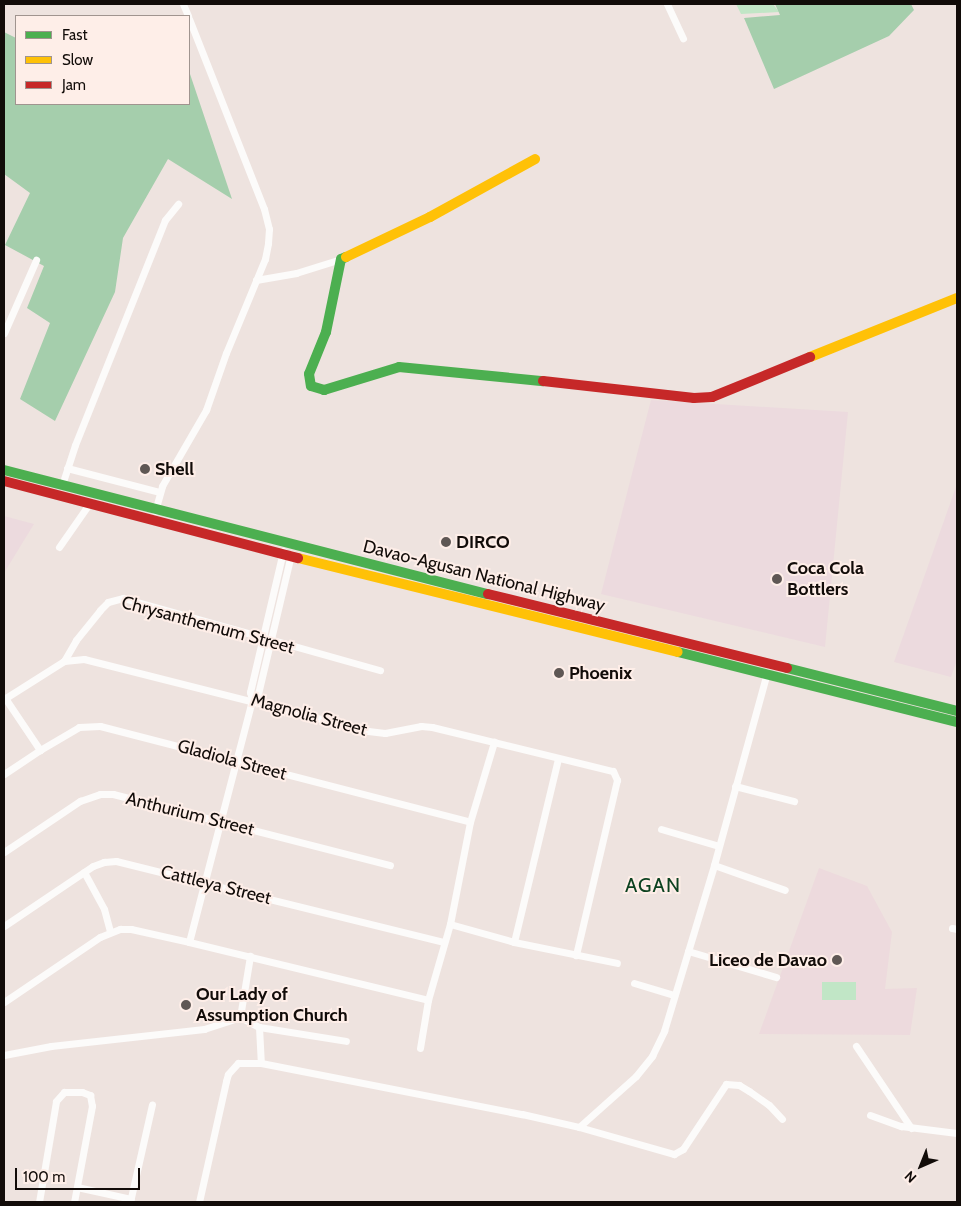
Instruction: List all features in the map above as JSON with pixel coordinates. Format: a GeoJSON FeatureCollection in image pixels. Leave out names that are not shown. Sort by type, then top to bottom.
{"type":"FeatureCollection","features":[{"type":"Feature","properties":{"kind":"main road"},"geometry":{"type":"LineString","coordinates":[[535,159],[430,217],[341,259],[326,332],[309,374],[311,386],[320,390],[399,367],[414,367],[694,398],[712,397],[957,298]]}},
{"type":"Feature","properties":{"kind":"main road","name":"Davao-Agusan National Highway"},"geometry":{"type":"LineString","coordinates":[[4,470],[155,509],[288,549]]}},
{"type":"Feature","properties":{"kind":"main road","name":"Davao-Agusan National Highway"},"geometry":{"type":"LineString","coordinates":[[4,481],[152,520],[288,549],[767,669],[957,722]]}},
{"type":"Feature","properties":{"kind":"main road","name":"Davao-Agusan National Highway"},"geometry":{"type":"LineString","coordinates":[[767,669],[957,711]]}},
{"type":"Feature","properties":{"kind":"street"},"geometry":{"type":"LineString","coordinates":[[667,4],[683,38]]}},
{"type":"Feature","properties":{"kind":"street"},"geometry":{"type":"LineString","coordinates":[[152,520],[160,492],[175,460],[206,410],[226,353],[265,259],[268,243],[269,228],[264,209],[190,22]]}},
{"type":"Feature","properties":{"kind":"street"},"geometry":{"type":"LineString","coordinates":[[62,485],[165,220],[178,204]]}},
{"type":"Feature","properties":{"kind":"street"},"geometry":{"type":"LineString","coordinates":[[256,280],[296,274],[341,259]]}},
{"type":"Feature","properties":{"kind":"street"},"geometry":{"type":"LineString","coordinates":[[4,333],[36,260]]}},
{"type":"Feature","properties":{"kind":"street"},"geometry":{"type":"LineString","coordinates":[[67,468],[160,492]]}},
{"type":"Feature","properties":{"kind":"street"},"geometry":{"type":"LineString","coordinates":[[59,546],[89,504]]}},
{"type":"Feature","properties":{"kind":"street"},"geometry":{"type":"LineString","coordinates":[[189,942],[252,700],[250,692],[262,638],[288,549]]}},
{"type":"Feature","properties":{"kind":"street"},"geometry":{"type":"LineString","coordinates":[[252,700],[258,694],[288,549]]}},
{"type":"Feature","properties":{"kind":"street","name":"Chrysanthemum Street"},"geometry":{"type":"LineString","coordinates":[[64,660],[76,640],[100,610],[116,599],[123,598],[270,641],[380,670]]}},
{"type":"Feature","properties":{"kind":"street","name":"Magnolia Street"},"geometry":{"type":"LineString","coordinates":[[64,660],[84,659],[96,661],[368,731],[390,733],[421,726],[432,727],[613,771],[618,780],[576,956]]}},
{"type":"Feature","properties":{"kind":"street"},"geometry":{"type":"LineString","coordinates":[[40,750],[4,698],[64,660]]}},
{"type":"Feature","properties":{"kind":"street"},"geometry":{"type":"LineString","coordinates":[[579,1127],[619,1093],[652,1056],[664,1031],[714,865],[767,669]]}},
{"type":"Feature","properties":{"kind":"street","name":"Gladiola Street"},"geometry":{"type":"LineString","coordinates":[[4,774],[79,727],[88,725],[100,726],[470,822]]}},
{"type":"Feature","properties":{"kind":"street"},"geometry":{"type":"LineString","coordinates":[[420,1048],[428,1000],[450,924],[470,822],[494,742]]}},
{"type":"Feature","properties":{"kind":"street"},"geometry":{"type":"LineString","coordinates":[[514,942],[558,759]]}},
{"type":"Feature","properties":{"kind":"street"},"geometry":{"type":"LineString","coordinates":[[735,786],[794,801]]}},
{"type":"Feature","properties":{"kind":"street","name":"Anthurium Street"},"geometry":{"type":"LineString","coordinates":[[4,852],[80,801],[100,794],[113,794],[390,864]]}},
{"type":"Feature","properties":{"kind":"street"},"geometry":{"type":"LineString","coordinates":[[661,829],[719,846]]}},
{"type":"Feature","properties":{"kind":"street","name":"Cattleya Street"},"geometry":{"type":"LineString","coordinates":[[4,926],[84,872],[104,862],[116,861],[444,942]]}},
{"type":"Feature","properties":{"kind":"street"},"geometry":{"type":"LineString","coordinates":[[714,865],[785,890]]}},
{"type":"Feature","properties":{"kind":"street"},"geometry":{"type":"LineString","coordinates":[[84,872],[104,909],[110,932]]}},
{"type":"Feature","properties":{"kind":"street"},"geometry":{"type":"LineString","coordinates":[[450,924],[514,942],[617,963]]}},
{"type":"Feature","properties":{"kind":"street"},"geometry":{"type":"LineString","coordinates":[[4,1002],[110,932],[132,929],[428,1000]]}},
{"type":"Feature","properties":{"kind":"street"},"geometry":{"type":"LineString","coordinates":[[688,951],[776,977]]}},
{"type":"Feature","properties":{"kind":"street"},"geometry":{"type":"LineString","coordinates":[[240,1017],[250,956]]}},
{"type":"Feature","properties":{"kind":"street"},"geometry":{"type":"LineString","coordinates":[[634,983],[674,995]]}},
{"type":"Feature","properties":{"kind":"street"},"geometry":{"type":"LineString","coordinates":[[4,1056],[52,1046],[204,1029],[240,1017],[259,1027],[346,1041]]}},
{"type":"Feature","properties":{"kind":"street"},"geometry":{"type":"LineString","coordinates":[[259,1027],[262,1063]]}},
{"type":"Feature","properties":{"kind":"street"},"geometry":{"type":"LineString","coordinates":[[856,1046],[911,1128]]}},
{"type":"Feature","properties":{"kind":"street"},"geometry":{"type":"LineString","coordinates":[[199,1202],[228,1074],[238,1063],[262,1063],[579,1127],[674,1154],[679,1152],[723,1087],[731,1083],[759,1097],[782,1119]]}},
{"type":"Feature","properties":{"kind":"street"},"geometry":{"type":"LineString","coordinates":[[39,1202],[55,1105],[58,1096],[64,1092],[86,1093],[92,1100],[74,1202]]}},
{"type":"Feature","properties":{"kind":"street"},"geometry":{"type":"LineString","coordinates":[[77,1187],[130,1201],[152,1104]]}},
{"type":"Feature","properties":{"kind":"street"},"geometry":{"type":"LineString","coordinates":[[870,1115],[911,1128],[957,1133]]}},
{"type":"Feature","properties":{"kind":"shaded area"},"geometry":{"type":"Polygon","coordinates":[[[651,400],[848,412],[825,647],[601,594],[651,400]]]}},
{"type":"Feature","properties":{"kind":"shaded area"},"geometry":{"type":"Polygon","coordinates":[[[957,484],[957,660],[951,677],[894,662],[957,484]]]}},
{"type":"Feature","properties":{"kind":"shaded area"},"geometry":{"type":"Polygon","coordinates":[[[4,516],[34,524],[4,573],[4,516]]]}},
{"type":"Feature","properties":{"kind":"shaded area","name":"Liceo de Davao"},"geometry":{"type":"Polygon","coordinates":[[[819,868],[867,886],[892,932],[885,989],[917,988],[910,1035],[759,1034],[819,868]]]}},
{"type":"Feature","properties":{"kind":"green space"},"geometry":{"type":"Polygon","coordinates":[[[736,4],[773,4],[779,12],[741,14],[736,4]]]}},
{"type":"Feature","properties":{"kind":"green space"},"geometry":{"type":"Polygon","coordinates":[[[775,4],[911,4],[914,10],[889,36],[774,89],[744,18],[780,15],[775,4]]]}},
{"type":"Feature","properties":{"kind":"green space"},"geometry":{"type":"Polygon","coordinates":[[[4,32],[15,38],[15,105],[190,105],[190,74],[232,199],[168,159],[123,238],[115,292],[55,421],[20,399],[50,323],[27,308],[44,266],[5,245],[30,193],[4,174],[4,32]]]}},
{"type":"Feature","properties":{"kind":"green space"},"geometry":{"type":"Polygon","coordinates":[[[822,982],[856,982],[856,1000],[822,1000],[822,982]]]}},
{"type":"Feature","properties":{"kind":"traffic: fast"},"geometry":{"type":"LineString","coordinates":[[346,257],[341,259],[326,332],[309,374],[311,386],[324,390],[399,367],[543,381]]}},
{"type":"Feature","properties":{"kind":"traffic: fast"},"geometry":{"type":"LineString","coordinates":[[4,470],[488,594]]}},
{"type":"Feature","properties":{"kind":"traffic: fast"},"geometry":{"type":"LineString","coordinates":[[678,652],[957,722]]}},
{"type":"Feature","properties":{"kind":"traffic: fast"},"geometry":{"type":"LineString","coordinates":[[787,668],[957,711]]}},
{"type":"Feature","properties":{"kind":"traffic: slow"},"geometry":{"type":"LineString","coordinates":[[346,257],[430,217],[535,159]]}},
{"type":"Feature","properties":{"kind":"traffic: slow"},"geometry":{"type":"LineString","coordinates":[[810,357],[957,298]]}},
{"type":"Feature","properties":{"kind":"traffic: slow"},"geometry":{"type":"LineString","coordinates":[[298,558],[678,652]]}},
{"type":"Feature","properties":{"kind":"traffic: jam"},"geometry":{"type":"LineString","coordinates":[[543,381],[694,398],[712,397],[810,357]]}},
{"type":"Feature","properties":{"kind":"traffic: jam"},"geometry":{"type":"LineString","coordinates":[[4,481],[298,558]]}},
{"type":"Feature","properties":{"kind":"traffic: jam"},"geometry":{"type":"LineString","coordinates":[[488,594],[787,668]]}},
{"type":"Feature","properties":{"kind":"place","name":"Shell"},"geometry":{"type":"Point","coordinates":[145,469]}},
{"type":"Feature","properties":{"kind":"place","name":"DIRCO"},"geometry":{"type":"Point","coordinates":[446,542]}},
{"type":"Feature","properties":{"kind":"place","name":"Coca Cola Bottlers"},"geometry":{"type":"Point","coordinates":[777,579]}},
{"type":"Feature","properties":{"kind":"place","name":"Phoenix"},"geometry":{"type":"Point","coordinates":[559,673]}},
{"type":"Feature","properties":{"kind":"place","name":"Liceo de Davao"},"geometry":{"type":"Point","coordinates":[837,960]}},
{"type":"Feature","properties":{"kind":"place","name":"Our Lady of Assumption Church"},"geometry":{"type":"Point","coordinates":[186,1005]}},
{"type":"Feature","properties":{"kind":"district","name":"AGAN"},"geometry":{"type":"Point","coordinates":[653,885]}}]}
